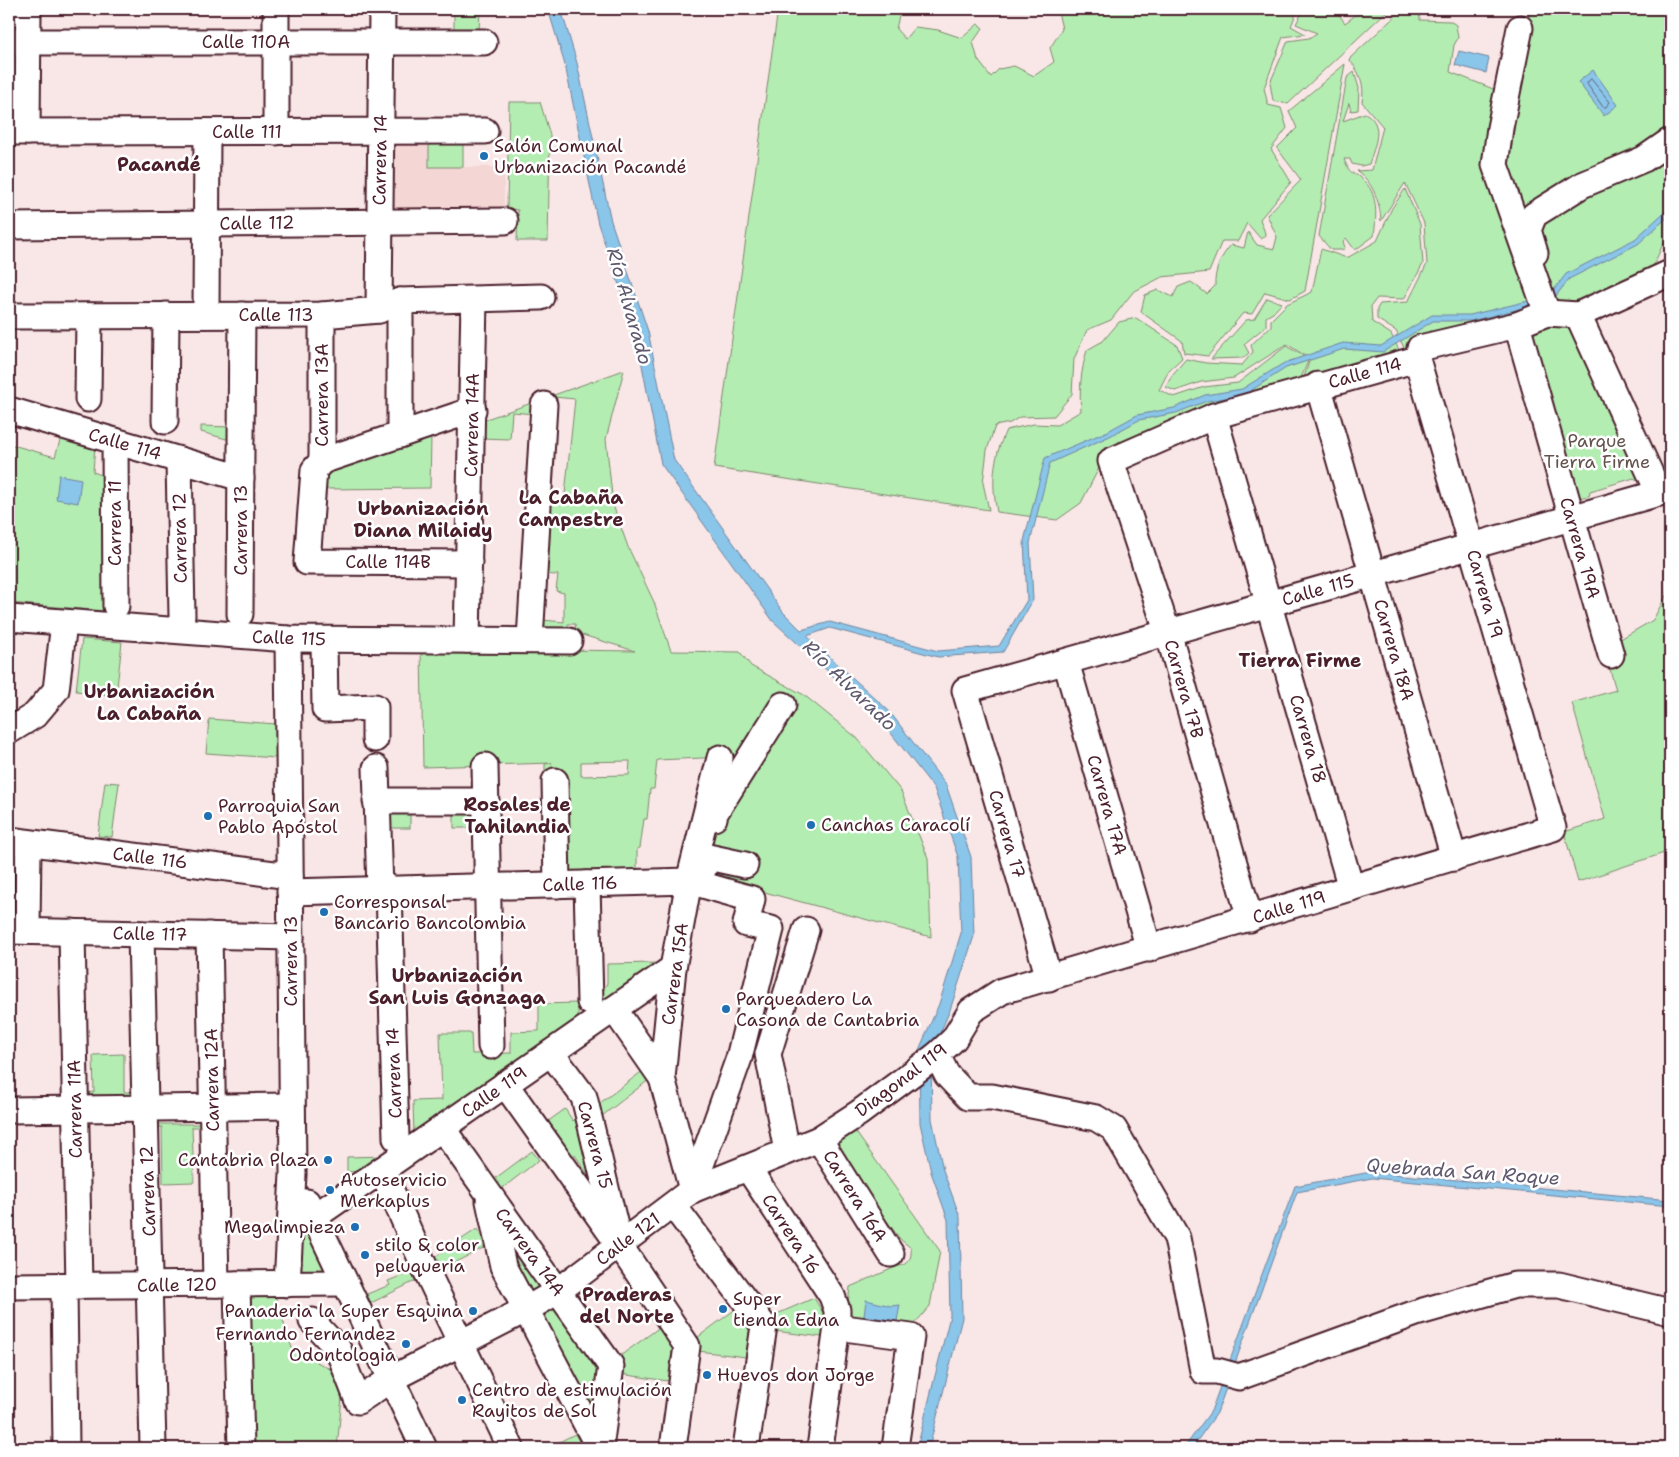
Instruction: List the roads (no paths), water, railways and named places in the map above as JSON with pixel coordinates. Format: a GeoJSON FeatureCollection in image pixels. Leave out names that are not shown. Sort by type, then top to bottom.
{"type":"FeatureCollection","features":[{"type":"Feature","properties":{"kind":"street"},"geometry":{"type":"LineString","coordinates":[[18,132],[18,42],[28,9]]}},
{"type":"Feature","properties":{"kind":"street"},"geometry":{"type":"LineString","coordinates":[[276,9],[276,132]]}},
{"type":"Feature","properties":{"kind":"street","name":"Carrera 14"},"geometry":{"type":"LineString","coordinates":[[382,9],[379,222],[389,306],[400,435]]}},
{"type":"Feature","properties":{"kind":"street"},"geometry":{"type":"LineString","coordinates":[[1520,28],[1500,128],[1495,164],[1520,240],[1548,312]]}},
{"type":"Feature","properties":{"kind":"street","name":"Calle 110A"},"geometry":{"type":"LineString","coordinates":[[18,42],[484,42]]}},
{"type":"Feature","properties":{"kind":"street","name":"Calle 111"},"geometry":{"type":"LineString","coordinates":[[18,132],[485,131]]}},
{"type":"Feature","properties":{"kind":"street"},"geometry":{"type":"LineString","coordinates":[[206,315],[207,132]]}},
{"type":"Feature","properties":{"kind":"street"},"geometry":{"type":"LineString","coordinates":[[1540,289],[1543,274],[1528,230],[1534,215],[1582,185],[1644,159],[1670,141]]}},
{"type":"Feature","properties":{"kind":"street","name":"Calle 112"},"geometry":{"type":"LineString","coordinates":[[9,226],[505,221]]}},
{"type":"Feature","properties":{"kind":"street"},"geometry":{"type":"LineString","coordinates":[[1665,490],[1578,315],[1670,272]]}},
{"type":"Feature","properties":{"kind":"street","name":"Calle 113"},"geometry":{"type":"LineString","coordinates":[[9,316],[322,315],[389,306],[541,297]]}},
{"type":"Feature","properties":{"kind":"street","name":"Carrera 14A"},"geometry":{"type":"LineString","coordinates":[[467,640],[474,300]]}},
{"type":"Feature","properties":{"kind":"street","name":"Calle 114"},"geometry":{"type":"LineString","coordinates":[[1111,461],[1214,416],[1318,385],[1417,359],[1420,348],[1516,325],[1548,312],[1578,315]]}},
{"type":"Feature","properties":{"kind":"street"},"geometry":{"type":"LineString","coordinates":[[165,421],[166,315]]}},
{"type":"Feature","properties":{"kind":"street","name":"Carrera 13"},"geometry":{"type":"LineString","coordinates":[[240,614],[242,315]]}},
{"type":"Feature","properties":{"kind":"street","name":"Carrera 13A"},"geometry":{"type":"LineString","coordinates":[[307,562],[314,470],[322,460],[322,315]]}},
{"type":"Feature","properties":{"kind":"street"},"geometry":{"type":"LineString","coordinates":[[88,316],[88,399]]}},
{"type":"Feature","properties":{"kind":"street","name":"Carrera 19A"},"geometry":{"type":"LineString","coordinates":[[1516,325],[1610,655]]}},
{"type":"Feature","properties":{"kind":"street","name":"Carrera 19"},"geometry":{"type":"LineString","coordinates":[[1417,359],[1553,828]]}},
{"type":"Feature","properties":{"kind":"street","name":"Carrera 18A"},"geometry":{"type":"LineString","coordinates":[[1318,385],[1454,858]]}},
{"type":"Feature","properties":{"kind":"street"},"geometry":{"type":"LineString","coordinates":[[530,640],[544,405]]}},
{"type":"Feature","properties":{"kind":"street","name":"Calle 114"},"geometry":{"type":"LineString","coordinates":[[9,410],[241,478]]}},
{"type":"Feature","properties":{"kind":"street"},"geometry":{"type":"LineString","coordinates":[[322,460],[473,410]]}},
{"type":"Feature","properties":{"kind":"street","name":"Carrera 18"},"geometry":{"type":"LineString","coordinates":[[1214,416],[1351,888]]}},
{"type":"Feature","properties":{"kind":"street","name":"Carrera 11"},"geometry":{"type":"LineString","coordinates":[[115,441],[116,606]]}},
{"type":"Feature","properties":{"kind":"street","name":"Carrera 12"},"geometry":{"type":"LineString","coordinates":[[179,460],[182,616]]}},
{"type":"Feature","properties":{"kind":"street","name":"Carrera 17B"},"geometry":{"type":"LineString","coordinates":[[1111,461],[1167,633],[1250,919]]}},
{"type":"Feature","properties":{"kind":"street","name":"Calle 115"},"geometry":{"type":"LineString","coordinates":[[966,690],[1665,490]]}},
{"type":"Feature","properties":{"kind":"street","name":"Calle 114B"},"geometry":{"type":"LineString","coordinates":[[307,562],[469,563]]}},
{"type":"Feature","properties":{"kind":"street","name":"Calle 115"},"geometry":{"type":"LineString","coordinates":[[9,618],[288,639],[569,641]]}},
{"type":"Feature","properties":{"kind":"street"},"geometry":{"type":"LineString","coordinates":[[9,731],[36,715],[56,690],[64,623]]}},
{"type":"Feature","properties":{"kind":"street","name":"Carrera 13"},"geometry":{"type":"LineString","coordinates":[[287,1284],[293,1174],[288,639]]}},
{"type":"Feature","properties":{"kind":"street"},"geometry":{"type":"LineString","coordinates":[[324,640],[324,709],[375,707],[375,739]]}},
{"type":"Feature","properties":{"kind":"street","name":"Carrera 17A"},"geometry":{"type":"LineString","coordinates":[[1066,662],[1149,949]]}},
{"type":"Feature","properties":{"kind":"street","name":"Carrera 17"},"geometry":{"type":"LineString","coordinates":[[966,690],[1049,978]]}},
{"type":"Feature","properties":{"kind":"street"},"geometry":{"type":"LineString","coordinates":[[689,881],[701,875],[708,857],[715,812],[783,705]]}},
{"type":"Feature","properties":{"kind":"street","name":"Carrera 15A"},"geometry":{"type":"LineString","coordinates":[[720,758],[689,881],[673,968],[662,1078],[682,1198],[764,1326],[746,1448]]}},
{"type":"Feature","properties":{"kind":"street"},"geometry":{"type":"LineString","coordinates":[[485,766],[491,1046]]}},
{"type":"Feature","properties":{"kind":"street","name":"Carrera 14"},"geometry":{"type":"LineString","coordinates":[[376,768],[376,800],[385,889],[396,1138]]}},
{"type":"Feature","properties":{"kind":"street"},"geometry":{"type":"LineString","coordinates":[[554,782],[557,885]]}},
{"type":"Feature","properties":{"kind":"street"},"geometry":{"type":"LineString","coordinates":[[376,800],[486,801]]}},
{"type":"Feature","properties":{"kind":"street","name":"Calle 119"},"geometry":{"type":"LineString","coordinates":[[1025,984],[1149,949],[1553,828]]}},
{"type":"Feature","properties":{"kind":"street"},"geometry":{"type":"LineString","coordinates":[[18,842],[18,931]]}},
{"type":"Feature","properties":{"kind":"street","name":"Calle 116"},"geometry":{"type":"LineString","coordinates":[[18,842],[290,884],[385,889],[689,881],[752,899],[746,924],[771,929],[739,1058],[682,1198]]}},
{"type":"Feature","properties":{"kind":"street"},"geometry":{"type":"LineString","coordinates":[[708,857],[745,865]]}},
{"type":"Feature","properties":{"kind":"street"},"geometry":{"type":"LineString","coordinates":[[586,884],[590,1002]]}},
{"type":"Feature","properties":{"kind":"street"},"geometry":{"type":"LineString","coordinates":[[787,1152],[768,1054],[806,930]]}},
{"type":"Feature","properties":{"kind":"street","name":"Calle 117"},"geometry":{"type":"LineString","coordinates":[[18,931],[291,937]]}},
{"type":"Feature","properties":{"kind":"street","name":"Carrera 11A"},"geometry":{"type":"LineString","coordinates":[[66,1448],[72,1286],[75,1110],[72,932]]}},
{"type":"Feature","properties":{"kind":"street","name":"Carrera 12"},"geometry":{"type":"LineString","coordinates":[[141,934],[154,1448]]}},
{"type":"Feature","properties":{"kind":"street","name":"Carrera 12A"},"geometry":{"type":"LineString","coordinates":[[209,935],[212,1108],[226,1284]]}},
{"type":"Feature","properties":{"kind":"street","name":"Calle 119"},"geometry":{"type":"LineString","coordinates":[[314,1217],[673,968]]}},
{"type":"Feature","properties":{"kind":"street","name":"Diagonal 119"},"geometry":{"type":"LineString","coordinates":[[818,1139],[859,1113],[935,1057],[954,1040],[971,1011],[1002,990],[1025,984]]}},
{"type":"Feature","properties":{"kind":"street"},"geometry":{"type":"LineString","coordinates":[[614,1009],[662,1078]]}},
{"type":"Feature","properties":{"kind":"street","name":"Carrera 15"},"geometry":{"type":"LineString","coordinates":[[551,1053],[584,1097],[620,1246]]}},
{"type":"Feature","properties":{"kind":"street"},"geometry":{"type":"LineString","coordinates":[[935,1057],[947,1076],[968,1097],[992,1097],[1096,1118],[1114,1129],[1178,1238],[1203,1371],[1217,1371],[1239,1377],[1416,1313],[1515,1285],[1559,1285],[1670,1312]]}},
{"type":"Feature","properties":{"kind":"street","name":"Carrera 15"},"geometry":{"type":"LineString","coordinates":[[505,1084],[620,1246],[687,1346],[673,1448]]}},
{"type":"Feature","properties":{"kind":"street"},"geometry":{"type":"LineString","coordinates":[[9,1110],[292,1106]]}},
{"type":"Feature","properties":{"kind":"street","name":"Carrera 14A"},"geometry":{"type":"LineString","coordinates":[[442,1128],[611,1366],[599,1448]]}},
{"type":"Feature","properties":{"kind":"street","name":"Calle 121"},"geometry":{"type":"LineString","coordinates":[[312,1320],[338,1349],[358,1401],[391,1379],[558,1291],[682,1198],[818,1139]]}},
{"type":"Feature","properties":{"kind":"street","name":"Carrera 16A"},"geometry":{"type":"LineString","coordinates":[[818,1139],[890,1254]]}},
{"type":"Feature","properties":{"kind":"street","name":"Carrera 16"},"geometry":{"type":"LineString","coordinates":[[748,1168],[832,1296],[837,1310],[838,1327],[820,1448]]}},
{"type":"Feature","properties":{"kind":"street"},"geometry":{"type":"LineString","coordinates":[[382,1170],[426,1270],[511,1448]]}},
{"type":"Feature","properties":{"kind":"street"},"geometry":{"type":"LineString","coordinates":[[293,1174],[424,1448]]}},
{"type":"Feature","properties":{"kind":"street","name":"Carrera 14A"},"geometry":{"type":"LineString","coordinates":[[487,1192],[503,1266],[599,1448]]}},
{"type":"Feature","properties":{"kind":"street"},"geometry":{"type":"LineString","coordinates":[[9,1270],[9,1286]]}},
{"type":"Feature","properties":{"kind":"street","name":"Calle 120"},"geometry":{"type":"LineString","coordinates":[[9,1286],[345,1283]]}},
{"type":"Feature","properties":{"kind":"street"},"geometry":{"type":"LineString","coordinates":[[226,1284],[242,1448]]}},
{"type":"Feature","properties":{"kind":"street"},"geometry":{"type":"LineString","coordinates":[[838,1327],[912,1337],[895,1448]]}},
{"type":"Feature","properties":{"kind":"water","name":"Río Alvarado"},"geometry":{"type":"Polygon","coordinates":[[[548,9],[561,9],[577,63],[611,221],[648,331],[674,460],[783,612],[801,630],[830,622],[938,651],[999,646],[1027,600],[1024,541],[1045,458],[1108,431],[1137,415],[1174,408],[1205,395],[1242,389],[1284,363],[1343,343],[1381,346],[1432,315],[1470,315],[1549,296],[1566,274],[1635,239],[1670,207],[1670,215],[1638,244],[1569,279],[1552,301],[1471,321],[1433,321],[1383,352],[1344,349],[1286,368],[1244,395],[1207,401],[1176,413],[1139,420],[1110,436],[1050,463],[1030,543],[1033,600],[1003,652],[938,657],[830,628],[807,636],[889,711],[946,785],[971,857],[974,936],[950,1010],[931,1054],[932,1119],[943,1170],[960,1217],[962,1318],[929,1448],[917,1448],[950,1316],[948,1220],[931,1172],[920,1123],[919,1050],[939,1004],[961,933],[958,857],[934,788],[879,718],[773,621],[661,464],[636,334],[598,224],[565,65],[548,9]]]}},
{"type":"Feature","properties":{"kind":"water"},"geometry":{"type":"Polygon","coordinates":[[[1459,51],[1489,58],[1486,73],[1455,65],[1459,51]]]}},
{"type":"Feature","properties":{"kind":"water"},"geometry":{"type":"Polygon","coordinates":[[[1593,70],[1618,105],[1604,116],[1578,82],[1593,70]]]}},
{"type":"Feature","properties":{"kind":"water"},"geometry":{"type":"Polygon","coordinates":[[[59,475],[81,479],[78,503],[56,499],[59,475]]]}},
{"type":"Feature","properties":{"kind":"water"},"geometry":{"type":"Polygon","coordinates":[[[1371,1172],[1670,1200],[1670,1206],[1372,1178],[1297,1192],[1217,1413],[1192,1448],[1184,1448],[1211,1411],[1295,1186],[1371,1172]]]}},
{"type":"Feature","properties":{"kind":"water"},"geometry":{"type":"Polygon","coordinates":[[[866,1300],[891,1306],[900,1305],[897,1321],[864,1316],[866,1300]]]}},
{"type":"Feature","properties":{"kind":"place","name":"Salón Comunal Urbanización Pacandé"},"geometry":{"type":"Point","coordinates":[484,156]}},
{"type":"Feature","properties":{"kind":"place","name":"Parroquia San Pablo Apóstol"},"geometry":{"type":"Point","coordinates":[208,816]}},
{"type":"Feature","properties":{"kind":"place","name":"Canchas Caracolí"},"geometry":{"type":"Point","coordinates":[811,825]}},
{"type":"Feature","properties":{"kind":"place","name":"Corresponsal Bancario Bancolombia"},"geometry":{"type":"Point","coordinates":[324,912]}},
{"type":"Feature","properties":{"kind":"place","name":"Parqueadero La Casona de Cantabria"},"geometry":{"type":"Point","coordinates":[726,1009]}},
{"type":"Feature","properties":{"kind":"place","name":"Cantabria Plaza"},"geometry":{"type":"Point","coordinates":[328,1160]}},
{"type":"Feature","properties":{"kind":"place","name":"Autoservicio Merkaplus"},"geometry":{"type":"Point","coordinates":[330,1190]}},
{"type":"Feature","properties":{"kind":"place","name":"Megalimpieza"},"geometry":{"type":"Point","coordinates":[355,1227]}},
{"type":"Feature","properties":{"kind":"place","name":"stilo & color peluqueria"},"geometry":{"type":"Point","coordinates":[365,1255]}},
{"type":"Feature","properties":{"kind":"place","name":"Super tienda Edna"},"geometry":{"type":"Point","coordinates":[723,1309]}},
{"type":"Feature","properties":{"kind":"place","name":"Panaderia la Super Esquina"},"geometry":{"type":"Point","coordinates":[473,1311]}},
{"type":"Feature","properties":{"kind":"place","name":"Fernando Fernandez Odontologia"},"geometry":{"type":"Point","coordinates":[406,1344]}},
{"type":"Feature","properties":{"kind":"place","name":"Huevos don Jorge"},"geometry":{"type":"Point","coordinates":[707,1375]}},
{"type":"Feature","properties":{"kind":"place","name":"Centro de estimulación Rayitos de Sol"},"geometry":{"type":"Point","coordinates":[462,1400]}},
{"type":"Feature","properties":{"kind":"district","name":"Pacandé"},"geometry":{"type":"Point","coordinates":[159,164]}},
{"type":"Feature","properties":{"kind":"district","name":"La Cabaña Campestre"},"geometry":{"type":"Point","coordinates":[571,508]}},
{"type":"Feature","properties":{"kind":"district","name":"Urbanización Diana Milaidy"},"geometry":{"type":"Point","coordinates":[423,519]}},
{"type":"Feature","properties":{"kind":"district","name":"Tierra Firme"},"geometry":{"type":"Point","coordinates":[1300,660]}},
{"type":"Feature","properties":{"kind":"district","name":"Urbanización La Cabaña"},"geometry":{"type":"Point","coordinates":[149,702]}},
{"type":"Feature","properties":{"kind":"district","name":"Rosales de Tahilandia"},"geometry":{"type":"Point","coordinates":[517,815]}},
{"type":"Feature","properties":{"kind":"district","name":"Urbanización San Luis Gonzaga"},"geometry":{"type":"Point","coordinates":[457,986]}},
{"type":"Feature","properties":{"kind":"district","name":"Praderas del Norte"},"geometry":{"type":"Point","coordinates":[627,1305]}},
{"type":"Feature","properties":{"kind":"park label","name":"Parque Tierra Firme"},"geometry":{"type":"Point","coordinates":[1597,451]}},
{"type":"Feature","properties":{"kind":"water label","name":"Quebrada San Roque"},"geometry":{"type":"Point","coordinates":[1463,1171]}}]}
